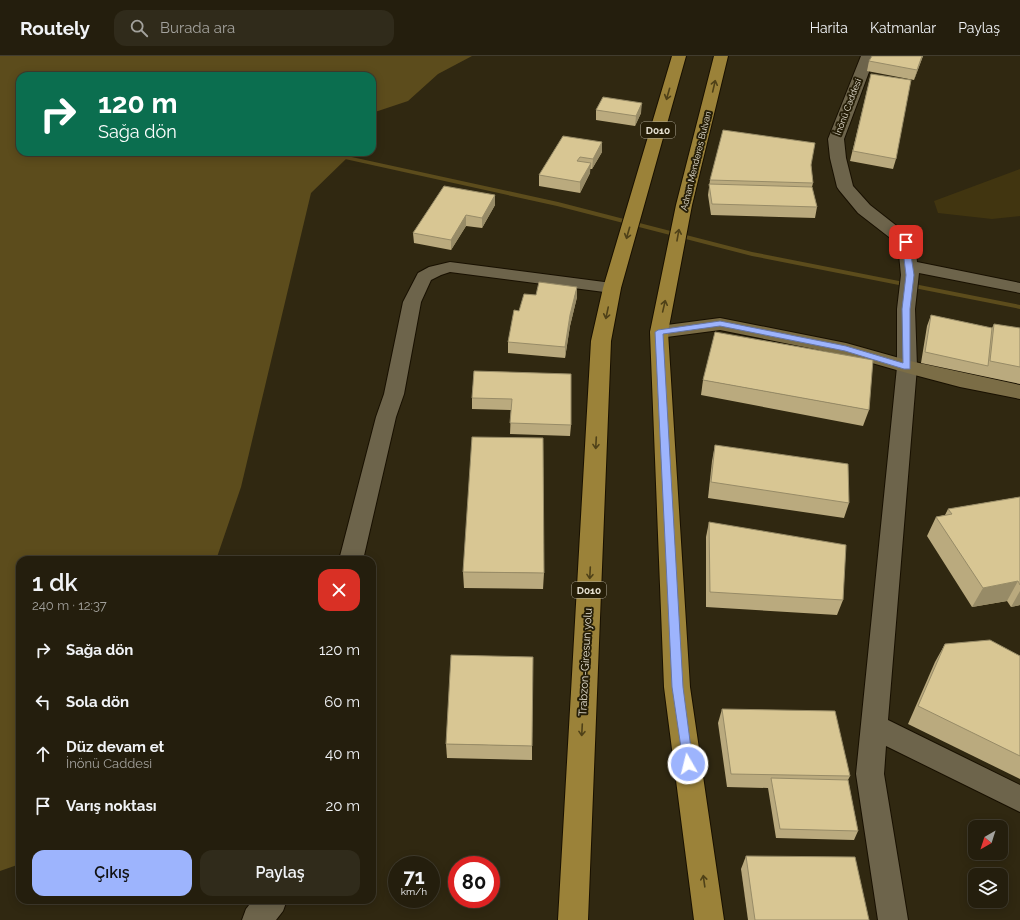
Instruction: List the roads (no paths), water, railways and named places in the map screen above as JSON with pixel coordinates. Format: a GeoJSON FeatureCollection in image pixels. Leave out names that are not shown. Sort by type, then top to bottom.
{"type":"FeatureCollection","features":[{"type":"Feature","properties":{"kind":"highway","name":"Trabzon-Giresun yolu"},"geometry":{"type":"LineString","coordinates":[[573,920],[601,341],[619,262],[679,56]]}},
{"type":"Feature","properties":{"kind":"highway","name":"Adnan Menderes Bulvarı"},"geometry":{"type":"LineString","coordinates":[[658,332],[673,266],[684,205],[721,56]]}},
{"type":"Feature","properties":{"kind":"highway"},"geometry":{"type":"LineString","coordinates":[[658,332],[677,687],[709,920]]}},
{"type":"Feature","properties":{"kind":"street","name":"İnönü Caddesi"},"geometry":{"type":"LineString","coordinates":[[868,56],[836,139],[838,158],[845,186],[864,210],[906,242],[909,271],[906,309],[907,367],[870,774],[893,920]]}},
{"type":"Feature","properties":{"kind":"street"},"geometry":{"type":"LineString","coordinates":[[352,556],[386,417],[394,394],[412,302],[424,277],[435,271],[450,267],[612,288]]}},
{"type":"Feature","properties":{"kind":"street"},"geometry":{"type":"LineString","coordinates":[[909,271],[1020,288]]}},
{"type":"Feature","properties":{"kind":"street"},"geometry":{"type":"LineString","coordinates":[[658,332],[720,324],[846,349],[907,367],[960,380],[1020,392]]}},
{"type":"Feature","properties":{"kind":"street"},"geometry":{"type":"LineString","coordinates":[[875,727],[1020,799]]}},
{"type":"Feature","properties":{"kind":"street"},"geometry":{"type":"LineString","coordinates":[[257,920],[269,904]]}},
{"type":"Feature","properties":{"kind":"waterway"},"geometry":{"type":"LineString","coordinates":[[347,158],[558,204],[752,254],[1020,307]]}}]}
